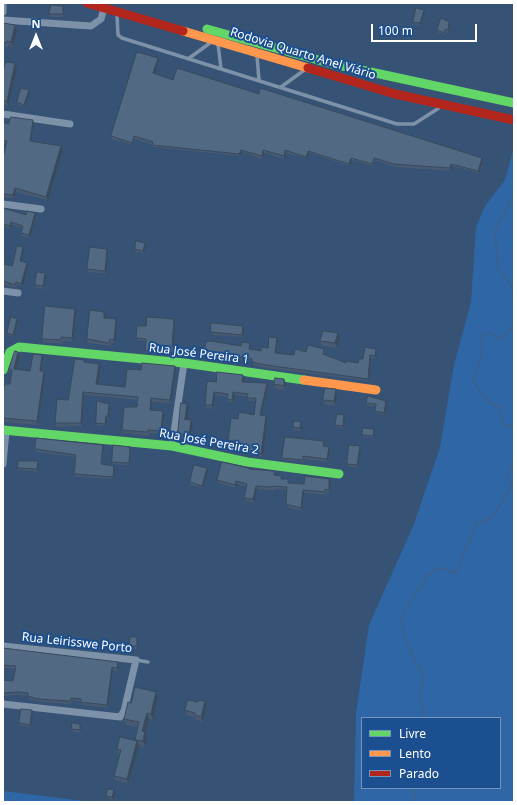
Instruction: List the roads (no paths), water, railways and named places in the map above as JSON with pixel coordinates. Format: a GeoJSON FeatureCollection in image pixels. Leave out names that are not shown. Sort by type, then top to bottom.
{"type":"FeatureCollection","features":[{"type":"Feature","properties":{"kind":"main road","name":"Rodovia Quarto Anel Viário"},"geometry":{"type":"LineString","coordinates":[[87,3],[104,8],[116,8],[329,63],[514,103]]}},
{"type":"Feature","properties":{"kind":"main road","name":"Rodovia Quarto Anel Viário"},"geometry":{"type":"LineString","coordinates":[[116,8],[216,41],[395,94],[514,120]]}},
{"type":"Feature","properties":{"kind":"main road","name":"Rua José Pereira 1"},"geometry":{"type":"LineString","coordinates":[[3,370],[10,352],[19,347],[184,363],[376,390]]}},
{"type":"Feature","properties":{"kind":"main road","name":"Rua José Pereira 2"},"geometry":{"type":"LineString","coordinates":[[4,431],[172,446],[247,462],[339,474]]}},
{"type":"Feature","properties":{"kind":"street"},"geometry":{"type":"LineString","coordinates":[[3,3],[3,12]]}},
{"type":"Feature","properties":{"kind":"street"},"geometry":{"type":"LineString","coordinates":[[3,20],[91,26],[101,19],[104,8]]}},
{"type":"Feature","properties":{"kind":"street"},"geometry":{"type":"LineString","coordinates":[[3,114],[70,124]]}},
{"type":"Feature","properties":{"kind":"street"},"geometry":{"type":"LineString","coordinates":[[3,204],[41,209]]}},
{"type":"Feature","properties":{"kind":"street"},"geometry":{"type":"LineString","coordinates":[[3,292],[18,293]]}},
{"type":"Feature","properties":{"kind":"street"},"geometry":{"type":"LineString","coordinates":[[172,446],[184,363]]}},
{"type":"Feature","properties":{"kind":"street"},"geometry":{"type":"LineString","coordinates":[[3,464],[4,431]]}},
{"type":"Feature","properties":{"kind":"street","name":"Rua Leirisswe Porto"},"geometry":{"type":"LineString","coordinates":[[3,646],[136,660]]}},
{"type":"Feature","properties":{"kind":"street"},"geometry":{"type":"LineString","coordinates":[[3,704],[120,717],[124,711],[136,660]]}},
{"type":"Feature","properties":{"kind":"lane"},"geometry":{"type":"LineString","coordinates":[[116,8],[117,31],[122,38],[406,125],[414,124],[444,104]]}},
{"type":"Feature","properties":{"kind":"lane"},"geometry":{"type":"LineString","coordinates":[[188,58],[216,41],[220,68]]}},
{"type":"Feature","properties":{"kind":"lane"},"geometry":{"type":"LineString","coordinates":[[257,53],[259,80]]}},
{"type":"Feature","properties":{"kind":"lane"},"geometry":{"type":"LineString","coordinates":[[281,87],[307,68]]}},
{"type":"Feature","properties":{"kind":"lane","name":"Rua Leirisswe Porto"},"geometry":{"type":"LineString","coordinates":[[136,660],[148,662]]}},
{"type":"Feature","properties":{"kind":"waterway"},"geometry":{"type":"LineString","coordinates":[[514,195],[495,231],[498,268],[512,286],[514,301]]}},
{"type":"Feature","properties":{"kind":"waterway"},"geometry":{"type":"LineString","coordinates":[[514,324],[500,340],[489,332],[483,334],[481,359],[473,381],[489,402],[498,406],[503,425],[514,427]]}},
{"type":"Feature","properties":{"kind":"waterway"},"geometry":{"type":"LineString","coordinates":[[424,717],[420,695],[423,675],[406,641],[402,627],[404,615],[412,599],[424,581],[436,569],[441,568],[456,573],[476,524],[492,517],[512,486],[508,475],[514,462]]}},
{"type":"Feature","properties":{"kind":"waterway"},"geometry":{"type":"LineString","coordinates":[[414,789],[414,802]]}}]}
